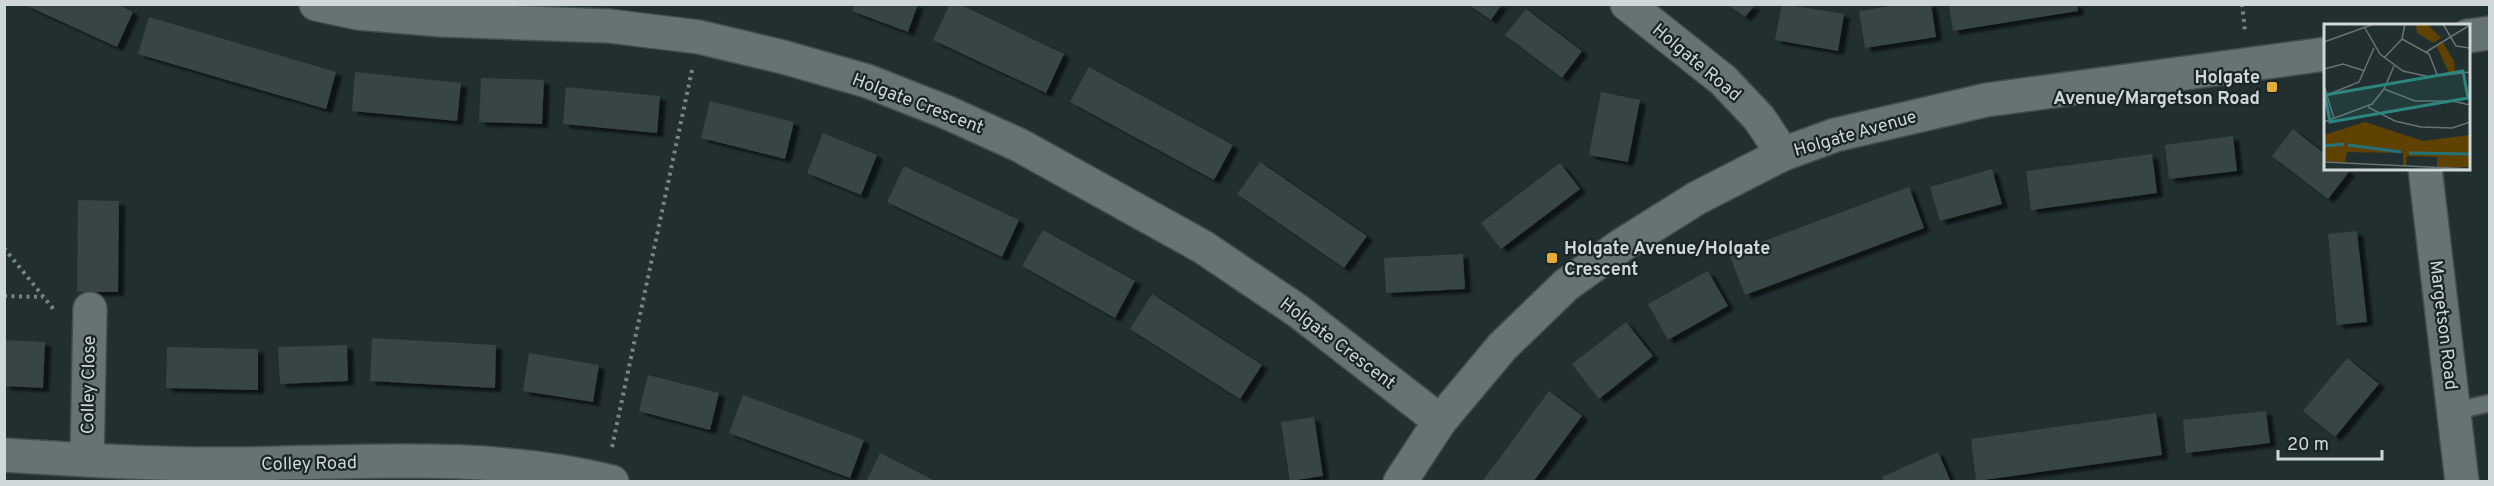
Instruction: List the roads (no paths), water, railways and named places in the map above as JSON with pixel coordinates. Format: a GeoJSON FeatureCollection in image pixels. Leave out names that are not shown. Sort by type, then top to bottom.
{"type":"FeatureCollection","features":[{"type":"Feature","properties":{"kind":"street","name":"Holgate Crescent"},"geometry":{"type":"LineString","coordinates":[[316,4],[358,13],[442,20],[609,26],[699,37],[783,57],[867,81],[946,111],[1019,145],[1203,247],[1298,311],[1440,421]]}},
{"type":"Feature","properties":{"kind":"street","name":"Holgate Road"},"geometry":{"type":"LineString","coordinates":[[1627,4],[1723,80],[1759,118],[1783,154]]}},
{"type":"Feature","properties":{"kind":"street"},"geometry":{"type":"LineString","coordinates":[[2470,36],[2490,33]]}},
{"type":"Feature","properties":{"kind":"street","name":"Holgate Avenue"},"geometry":{"type":"LineString","coordinates":[[1400,482],[1440,421],[1502,346],[1566,285],[1622,245],[1697,198],[1783,154],[1855,130],[1986,100],[2324,54]]}},
{"type":"Feature","properties":{"kind":"street","name":"Margetson Road"},"geometry":{"type":"LineString","coordinates":[[2425,170],[2462,482]]}},
{"type":"Feature","properties":{"kind":"street","name":"Colley Close"},"geometry":{"type":"LineString","coordinates":[[87,460],[90,309]]}},
{"type":"Feature","properties":{"kind":"street","name":"Colley Road"},"geometry":{"type":"LineString","coordinates":[[4,455],[87,460],[238,464],[350,462],[467,472],[534,467],[608,481]]}},
{"type":"Feature","properties":{"kind":"lane"},"geometry":{"type":"LineString","coordinates":[[2455,411],[2490,403]]}},
{"type":"Feature","properties":{"kind":"place","name":"Holgate Avenue/Margetson Road"},"geometry":{"type":"Point","coordinates":[2272,87]}},
{"type":"Feature","properties":{"kind":"place","name":"Holgate Avenue/Holgate Crescent"},"geometry":{"type":"Point","coordinates":[1552,258]}}]}
